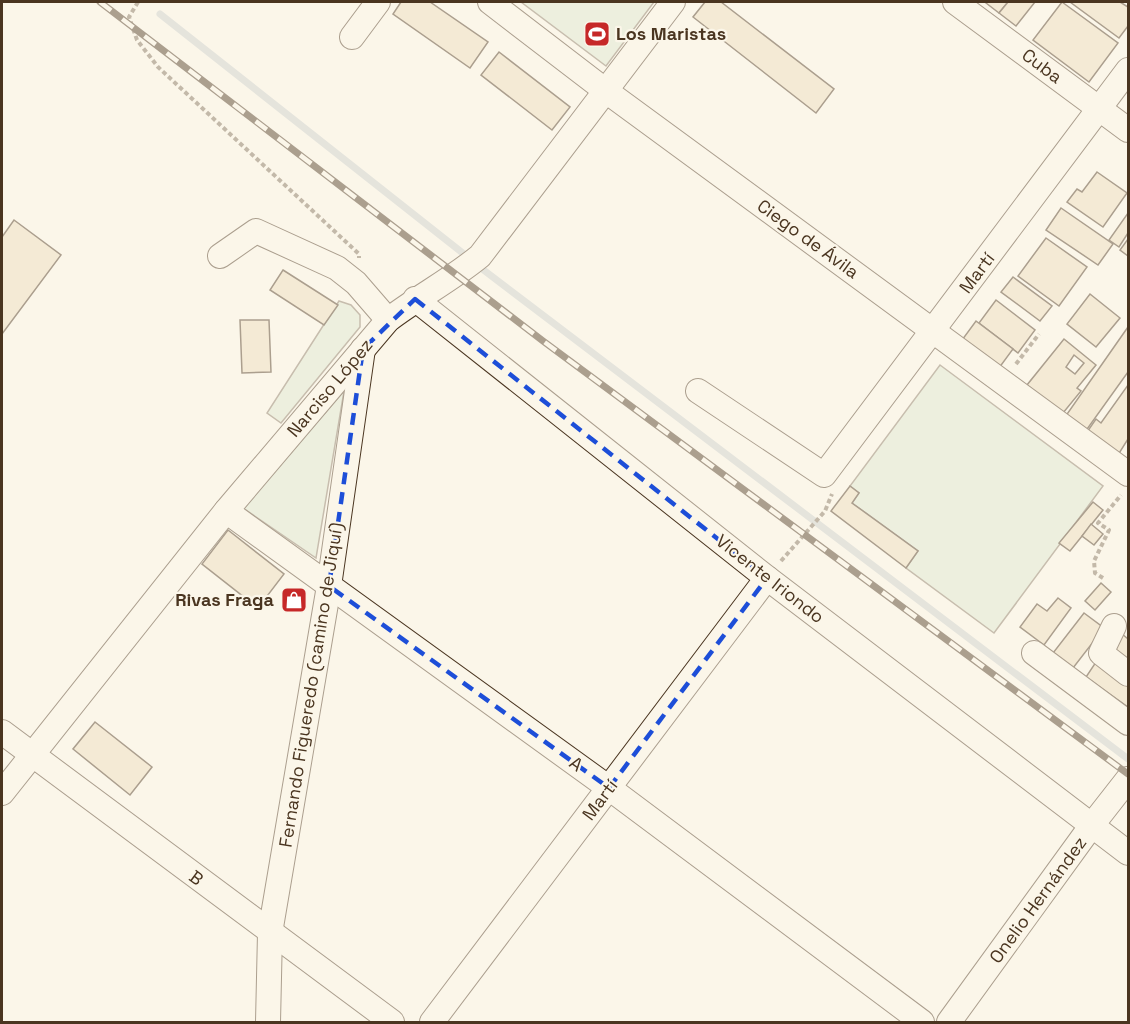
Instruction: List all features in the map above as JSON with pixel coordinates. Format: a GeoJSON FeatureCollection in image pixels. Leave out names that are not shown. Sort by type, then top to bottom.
{"type":"FeatureCollection","features":[{"type":"Feature","properties":{"kind":"street"},"geometry":{"type":"LineString","coordinates":[[352,37],[378,2]]}},
{"type":"Feature","properties":{"kind":"street","name":"Ciego de Ávila"},"geometry":{"type":"LineString","coordinates":[[490,2],[606,92],[1003,382],[1125,483]]}},
{"type":"Feature","properties":{"kind":"street","name":"Narciso López"},"geometry":{"type":"LineString","coordinates":[[2,793],[226,511],[388,320],[415,299],[474,261],[673,2]]}},
{"type":"Feature","properties":{"kind":"street","name":"Cuba"},"geometry":{"type":"LineString","coordinates":[[956,2],[1128,130]]}},
{"type":"Feature","properties":{"kind":"street","name":"Martí"},"geometry":{"type":"LineString","coordinates":[[698,391],[824,475],[1128,70]]}},
{"type":"Feature","properties":{"kind":"street"},"geometry":{"type":"LineString","coordinates":[[220,256],[256,231],[337,268],[356,283],[388,320]]}},
{"type":"Feature","properties":{"kind":"street","name":"Vicente Iriondo"},"geometry":{"type":"LineString","coordinates":[[415,299],[767,578],[1128,853]]}},
{"type":"Feature","properties":{"kind":"street","name":"Fernando Figueredo (camino de Jiquí)"},"geometry":{"type":"LineString","coordinates":[[268,1023],[270,933],[329,586],[363,349]]}},
{"type":"Feature","properties":{"kind":"street","name":"A"},"geometry":{"type":"LineString","coordinates":[[226,511],[609,788],[921,1023]]}},
{"type":"Feature","properties":{"kind":"street","name":"Martí"},"geometry":{"type":"LineString","coordinates":[[432,1023],[767,578]]}},
{"type":"Feature","properties":{"kind":"street"},"geometry":{"type":"LineString","coordinates":[[1114,626],[1101,653],[1128,674]]}},
{"type":"Feature","properties":{"kind":"street"},"geometry":{"type":"LineString","coordinates":[[1034,653],[1128,723]]}},
{"type":"Feature","properties":{"kind":"street","name":"B"},"geometry":{"type":"LineString","coordinates":[[2,732],[392,1023]]}},
{"type":"Feature","properties":{"kind":"street","name":"Onelio Hernández"},"geometry":{"type":"LineString","coordinates":[[949,1023],[1092,825],[1128,779]]}},
{"type":"Feature","properties":{"kind":"path"},"geometry":{"type":"LineString","coordinates":[[138,2],[129,17],[137,40],[158,67],[359,254],[356,283]]}},
{"type":"Feature","properties":{"kind":"path"},"geometry":{"type":"LineString","coordinates":[[1003,382],[1039,334]]}},
{"type":"Feature","properties":{"kind":"path"},"geometry":{"type":"LineString","coordinates":[[1103,578],[1095,573],[1094,561],[1109,530],[1098,524],[1125,483]]}},
{"type":"Feature","properties":{"kind":"path"},"geometry":{"type":"LineString","coordinates":[[767,578],[825,511]]}},
{"type":"Feature","properties":{"kind":"highlighted area"},"geometry":{"type":"Polygon","coordinates":[[[415,299],[767,578],[609,788],[329,586],[363,349],[415,299]]]}},
{"type":"Feature","properties":{"kind":"green space","name":"Los Maristas"},"geometry":{"type":"Polygon","coordinates":[[[521,2],[654,2],[606,66],[521,2]]]}},
{"type":"Feature","properties":{"kind":"green space"},"geometry":{"type":"Polygon","coordinates":[[[339,301],[351,305],[360,315],[360,327],[281,423],[267,413],[339,301]]]}},
{"type":"Feature","properties":{"kind":"green space"},"geometry":{"type":"Polygon","coordinates":[[[940,365],[1103,486],[994,633],[906,568],[918,551],[852,503],[859,493],[850,486],[940,365]]]}},
{"type":"Feature","properties":{"kind":"green space"},"geometry":{"type":"Polygon","coordinates":[[[344,391],[316,558],[243,508],[344,391]]]}},
{"type":"Feature","properties":{"kind":"building"},"geometry":{"type":"Polygon","coordinates":[[[401,2],[430,2],[488,42],[470,68],[393,14],[401,2]]]}},
{"type":"Feature","properties":{"kind":"building"},"geometry":{"type":"Polygon","coordinates":[[[705,2],[721,2],[834,89],[816,113],[693,17],[705,2]]]}},
{"type":"Feature","properties":{"kind":"building"},"geometry":{"type":"Polygon","coordinates":[[[987,2],[1008,2],[999,13],[987,2]]]}},
{"type":"Feature","properties":{"kind":"building"},"geometry":{"type":"Polygon","coordinates":[[[1008,2],[1035,2],[1016,26],[999,13],[1008,2]]]}},
{"type":"Feature","properties":{"kind":"building"},"geometry":{"type":"Polygon","coordinates":[[[1062,2],[1118,43],[1089,82],[1033,40],[1062,2]]]}},
{"type":"Feature","properties":{"kind":"building"},"geometry":{"type":"Polygon","coordinates":[[[1070,2],[1120,2],[1128,7],[1128,26],[1119,38],[1070,2]]]}},
{"type":"Feature","properties":{"kind":"building"},"geometry":{"type":"Polygon","coordinates":[[[499,52],[570,107],[552,130],[481,75],[499,52]]]}},
{"type":"Feature","properties":{"kind":"building"},"geometry":{"type":"Polygon","coordinates":[[[1097,172],[1127,193],[1103,227],[1067,202],[1077,189],[1082,192],[1097,172]]]}},
{"type":"Feature","properties":{"kind":"building"},"geometry":{"type":"Polygon","coordinates":[[[1061,208],[1113,244],[1098,265],[1046,230],[1061,208]]]}},
{"type":"Feature","properties":{"kind":"building"},"geometry":{"type":"Polygon","coordinates":[[[1128,213],[1128,233],[1119,247],[1109,240],[1128,213]]]}},
{"type":"Feature","properties":{"kind":"building"},"geometry":{"type":"Polygon","coordinates":[[[14,220],[61,255],[2,334],[2,237],[14,220]]]}},
{"type":"Feature","properties":{"kind":"building"},"geometry":{"type":"Polygon","coordinates":[[[1046,238],[1087,267],[1059,306],[1018,276],[1046,238]]]}},
{"type":"Feature","properties":{"kind":"building"},"geometry":{"type":"Polygon","coordinates":[[[1128,239],[1128,256],[1120,250],[1128,239]]]}},
{"type":"Feature","properties":{"kind":"building"},"geometry":{"type":"Polygon","coordinates":[[[283,270],[338,305],[324,325],[270,290],[283,270]]]}},
{"type":"Feature","properties":{"kind":"building"},"geometry":{"type":"Polygon","coordinates":[[[1013,277],[1052,306],[1040,321],[1001,292],[1013,277]]]}},
{"type":"Feature","properties":{"kind":"building"},"geometry":{"type":"Polygon","coordinates":[[[1090,294],[1120,318],[1096,347],[1067,324],[1090,294]]]}},
{"type":"Feature","properties":{"kind":"building"},"geometry":{"type":"Polygon","coordinates":[[[996,300],[1035,330],[1018,353],[979,323],[996,300]]]}},
{"type":"Feature","properties":{"kind":"building"},"geometry":{"type":"Polygon","coordinates":[[[240,320],[269,320],[271,372],[242,373],[240,320]]]}},
{"type":"Feature","properties":{"kind":"building"},"geometry":{"type":"Polygon","coordinates":[[[976,321],[1013,349],[999,368],[962,340],[976,321]]]}},
{"type":"Feature","properties":{"kind":"building"},"geometry":{"type":"Polygon","coordinates":[[[1128,327],[1128,372],[1085,432],[1065,417],[1128,327]]]}},
{"type":"Feature","properties":{"kind":"building"},"geometry":{"type":"Polygon","coordinates":[[[1064,339],[1096,365],[1077,388],[1081,391],[1063,413],[1027,385],[1064,339]],[[1074,355],[1066,367],[1075,374],[1084,363],[1074,355]]]}},
{"type":"Feature","properties":{"kind":"building"},"geometry":{"type":"Polygon","coordinates":[[[1128,385],[1128,439],[1118,455],[1087,432],[1096,419],[1101,423],[1128,385]]]}},
{"type":"Feature","properties":{"kind":"building"},"geometry":{"type":"Polygon","coordinates":[[[850,486],[859,493],[852,503],[918,551],[906,568],[831,511],[850,486]]]}},
{"type":"Feature","properties":{"kind":"building"},"geometry":{"type":"Polygon","coordinates":[[[1093,502],[1103,510],[1070,551],[1059,543],[1093,502]]]}},
{"type":"Feature","properties":{"kind":"building"},"geometry":{"type":"Polygon","coordinates":[[[1091,524],[1103,534],[1094,545],[1082,536],[1091,524]]]}},
{"type":"Feature","properties":{"kind":"building"},"geometry":{"type":"Polygon","coordinates":[[[228,530],[284,574],[258,608],[202,564],[228,530]]]}},
{"type":"Feature","properties":{"kind":"building"},"geometry":{"type":"Polygon","coordinates":[[[1101,583],[1111,592],[1095,610],[1085,601],[1101,583]]]}},
{"type":"Feature","properties":{"kind":"building"},"geometry":{"type":"Polygon","coordinates":[[[1058,598],[1071,608],[1044,645],[1020,627],[1037,604],[1047,611],[1058,598]]]}},
{"type":"Feature","properties":{"kind":"building"},"geometry":{"type":"Polygon","coordinates":[[[1084,613],[1104,628],[1073,668],[1053,653],[1084,613]]]}},
{"type":"Feature","properties":{"kind":"building"},"geometry":{"type":"Polygon","coordinates":[[[1121,633],[1128,639],[1128,662],[1110,647],[1121,633]]]}},
{"type":"Feature","properties":{"kind":"building"},"geometry":{"type":"Polygon","coordinates":[[[1098,659],[1128,680],[1128,707],[1086,677],[1098,659]]]}},
{"type":"Feature","properties":{"kind":"building"},"geometry":{"type":"Polygon","coordinates":[[[95,722],[152,767],[130,795],[73,749],[95,722]]]}},
{"type":"Feature","properties":{"kind":"waterway"},"geometry":{"type":"LineString","coordinates":[[160,14],[469,258]]}},
{"type":"Feature","properties":{"kind":"waterway"},"geometry":{"type":"LineString","coordinates":[[477,265],[1128,759]]}},
{"type":"Feature","properties":{"kind":"railway"},"geometry":{"type":"LineString","coordinates":[[100,2],[543,341],[1128,774]]}},
{"type":"Feature","properties":{"kind":"place","name":"Los Maristas"},"geometry":{"type":"Point","coordinates":[597,34]}},
{"type":"Feature","properties":{"kind":"place","name":"Rivas Fraga"},"geometry":{"type":"Point","coordinates":[294,600]}}]}
